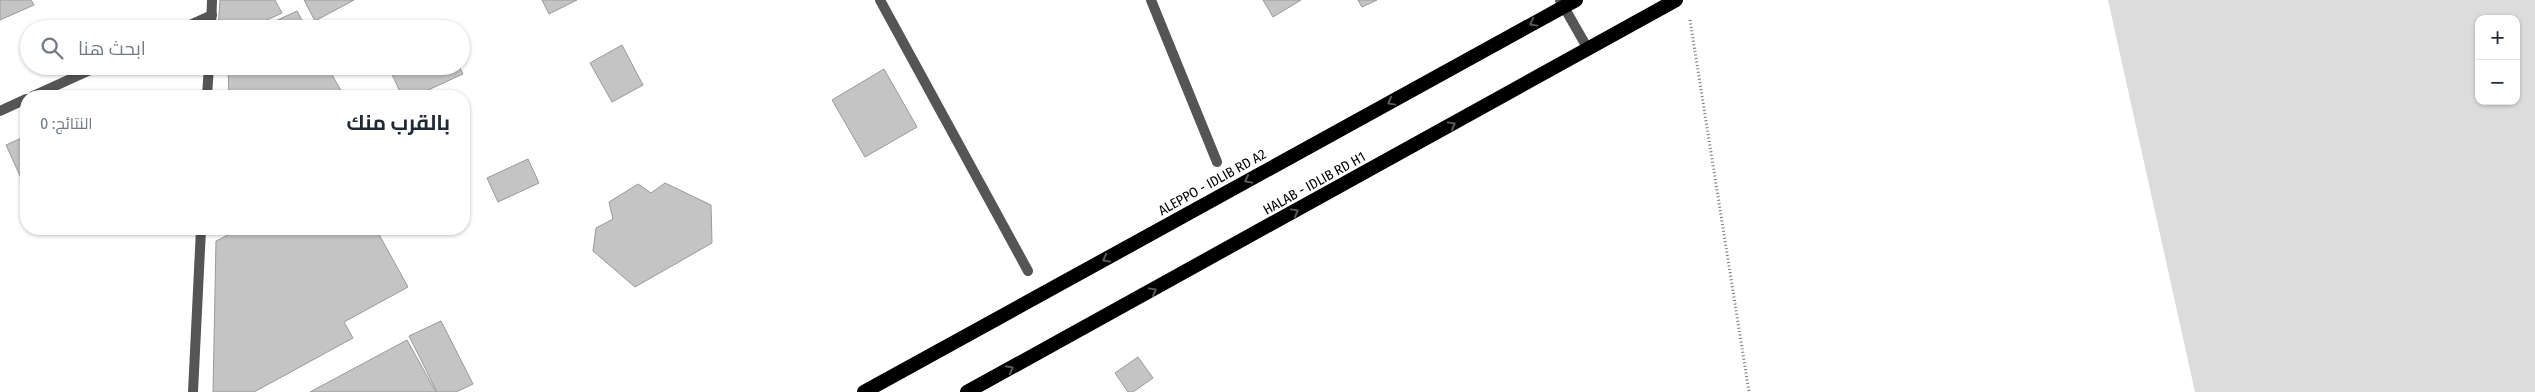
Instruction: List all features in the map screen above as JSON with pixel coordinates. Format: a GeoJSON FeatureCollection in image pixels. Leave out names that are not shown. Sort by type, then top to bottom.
{"type":"FeatureCollection","features":[{"type":"Feature","properties":{"kind":"highway","name":"ALEPPO - IDLIB RD A2"},"geometry":{"type":"LineString","coordinates":[[864,392],[1561,4],[1576,0]]}},
{"type":"Feature","properties":{"kind":"highway","name":"HALAB - IDLIB RD H1"},"geometry":{"type":"LineString","coordinates":[[967,392],[1676,0]]}},
{"type":"Feature","properties":{"kind":"street"},"geometry":{"type":"LineString","coordinates":[[212,0],[212,20]]}},
{"type":"Feature","properties":{"kind":"street"},"geometry":{"type":"LineString","coordinates":[[880,0],[1028,271]]}},
{"type":"Feature","properties":{"kind":"street"},"geometry":{"type":"LineString","coordinates":[[1151,0],[1217,162]]}},
{"type":"Feature","properties":{"kind":"street"},"geometry":{"type":"LineString","coordinates":[[1561,4],[1588,49]]}},
{"type":"Feature","properties":{"kind":"street"},"geometry":{"type":"LineString","coordinates":[[201,20],[212,15]]}},
{"type":"Feature","properties":{"kind":"street"},"geometry":{"type":"LineString","coordinates":[[46,90],[79,75]]}},
{"type":"Feature","properties":{"kind":"street"},"geometry":{"type":"LineString","coordinates":[[208,90],[209,75]]}},
{"type":"Feature","properties":{"kind":"street"},"geometry":{"type":"LineString","coordinates":[[0,111],[20,102]]}},
{"type":"Feature","properties":{"kind":"street"},"geometry":{"type":"LineString","coordinates":[[193,392],[201,235]]}},
{"type":"Feature","properties":{"kind":"path"},"geometry":{"type":"LineString","coordinates":[[1688,10],[1749,392]]}},
{"type":"Feature","properties":{"kind":"shaded area"},"geometry":{"type":"Polygon","coordinates":[[[2108,0],[2535,0],[2535,392],[2195,392],[2108,0]]]}},
{"type":"Feature","properties":{"kind":"building"},"geometry":{"type":"Polygon","coordinates":[[[0,0],[31,0],[34,5],[0,20],[0,0]]]}},
{"type":"Feature","properties":{"kind":"building"},"geometry":{"type":"Polygon","coordinates":[[[220,0],[275,0],[282,13],[267,20],[219,20],[220,0]]]}},
{"type":"Feature","properties":{"kind":"building"},"geometry":{"type":"Polygon","coordinates":[[[304,0],[354,0],[317,20],[314,20],[304,0]]]}},
{"type":"Feature","properties":{"kind":"building"},"geometry":{"type":"Polygon","coordinates":[[[542,0],[577,0],[549,14],[542,0]]]}},
{"type":"Feature","properties":{"kind":"building"},"geometry":{"type":"Polygon","coordinates":[[[1263,0],[1301,0],[1273,17],[1263,0]]]}},
{"type":"Feature","properties":{"kind":"building"},"geometry":{"type":"Polygon","coordinates":[[[1358,0],[1377,0],[1362,7],[1358,0]]]}},
{"type":"Feature","properties":{"kind":"building"},"geometry":{"type":"Polygon","coordinates":[[[297,11],[302,20],[278,20],[297,11]]]}},
{"type":"Feature","properties":{"kind":"building"},"geometry":{"type":"Polygon","coordinates":[[[622,45],[643,85],[612,102],[590,63],[622,45]]]}},
{"type":"Feature","properties":{"kind":"building"},"geometry":{"type":"Polygon","coordinates":[[[884,69],[917,127],[865,157],[832,100],[884,69]]]}},
{"type":"Feature","properties":{"kind":"building"},"geometry":{"type":"Polygon","coordinates":[[[228,75],[332,75],[341,90],[229,90],[228,75]]]}},
{"type":"Feature","properties":{"kind":"building"},"geometry":{"type":"Polygon","coordinates":[[[392,75],[461,75],[428,90],[399,90],[392,75]]]}},
{"type":"Feature","properties":{"kind":"building"},"geometry":{"type":"Polygon","coordinates":[[[20,139],[20,176],[6,145],[20,139]]]}},
{"type":"Feature","properties":{"kind":"building"},"geometry":{"type":"Polygon","coordinates":[[[528,159],[539,183],[498,202],[487,178],[528,159]]]}},
{"type":"Feature","properties":{"kind":"building"},"geometry":{"type":"Polygon","coordinates":[[[665,183],[711,205],[712,243],[635,287],[593,251],[596,228],[613,219],[609,202],[638,184],[651,193],[665,183]]]}},
{"type":"Feature","properties":{"kind":"building"},"geometry":{"type":"Polygon","coordinates":[[[228,235],[379,235],[408,287],[344,322],[353,338],[254,392],[213,392],[216,241],[228,235]]]}},
{"type":"Feature","properties":{"kind":"building"},"geometry":{"type":"Polygon","coordinates":[[[441,321],[473,384],[456,392],[437,392],[409,336],[441,321]]]}},
{"type":"Feature","properties":{"kind":"building"},"geometry":{"type":"Polygon","coordinates":[[[407,340],[436,392],[310,392],[407,340]]]}},
{"type":"Feature","properties":{"kind":"building"},"geometry":{"type":"Polygon","coordinates":[[[1138,357],[1153,378],[1133,392],[1128,392],[1115,373],[1138,357]]]}}]}
